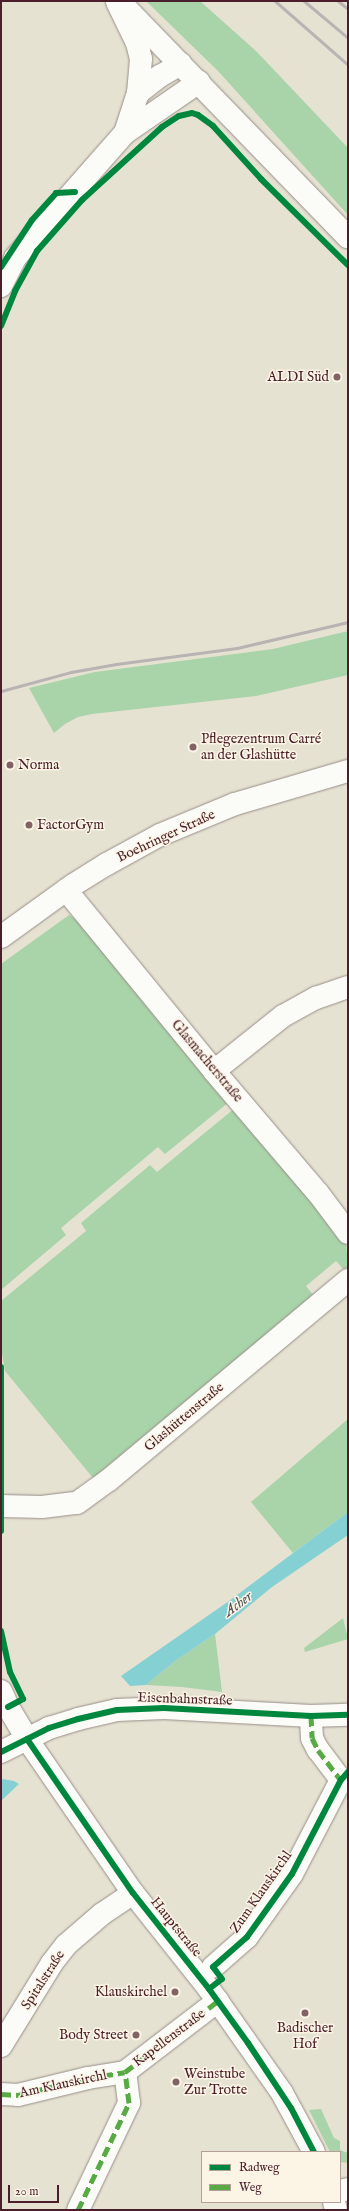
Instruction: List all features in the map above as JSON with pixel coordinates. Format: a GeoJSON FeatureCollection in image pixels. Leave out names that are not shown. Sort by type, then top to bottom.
{"type":"FeatureCollection","features":[{"type":"Feature","properties":{"kind":"street"},"geometry":{"type":"LineString","coordinates":[[118,1],[199,82],[348,237]]}},
{"type":"Feature","properties":{"kind":"street"},"geometry":{"type":"LineString","coordinates":[[118,1],[137,43],[141,59],[138,93],[124,133]]}},
{"type":"Feature","properties":{"kind":"street"},"geometry":{"type":"LineString","coordinates":[[138,93],[160,76],[181,64]]}},
{"type":"Feature","properties":{"kind":"street"},"geometry":{"type":"LineString","coordinates":[[1,286],[15,258],[124,133],[199,82]]}},
{"type":"Feature","properties":{"kind":"street","name":"Boehringer Straße"},"geometry":{"type":"LineString","coordinates":[[1,937],[66,890],[107,864],[160,835],[235,804],[348,771]]}},
{"type":"Feature","properties":{"kind":"street","name":"Glasmacherstraße"},"geometry":{"type":"LineString","coordinates":[[66,890],[214,1071],[318,1193],[348,1233]]}},
{"type":"Feature","properties":{"kind":"street"},"geometry":{"type":"LineString","coordinates":[[214,1071],[283,1016],[316,998],[348,987]]}},
{"type":"Feature","properties":{"kind":"street","name":"Glashüttenstraße"},"geometry":{"type":"LineString","coordinates":[[1,1506],[42,1507],[77,1503],[109,1480],[348,1280]]}},
{"type":"Feature","properties":{"kind":"street","name":"Hauptstraße"},"geometry":{"type":"LineString","coordinates":[[1,1691],[8,1707],[27,1739],[133,1893],[218,2001],[282,2093],[313,2151]]}},
{"type":"Feature","properties":{"kind":"street","name":"Eisenbahnstraße"},"geometry":{"type":"LineString","coordinates":[[1,1752],[49,1728],[78,1719],[117,1710],[164,1708],[311,1716],[348,1715]]}},
{"type":"Feature","properties":{"kind":"street","name":"Zum Klauskirchl"},"geometry":{"type":"LineString","coordinates":[[213,1967],[247,1938],[292,1874],[341,1780],[318,1750],[312,1738],[311,1716]]}},
{"type":"Feature","properties":{"kind":"street","name":"Spitalstraße"},"geometry":{"type":"LineString","coordinates":[[1,2046],[52,1963],[66,1945],[102,1914],[133,1893]]}},
{"type":"Feature","properties":{"kind":"street","name":"Kapellenstraße"},"geometry":{"type":"LineString","coordinates":[[78,2210],[129,2103],[125,2072],[218,2001]]}},
{"type":"Feature","properties":{"kind":"street","name":"Am Klauskirchl"},"geometry":{"type":"LineString","coordinates":[[1,2094],[18,2095],[88,2078],[125,2072]]}},
{"type":"Feature","properties":{"kind":"green space"},"geometry":{"type":"Polygon","coordinates":[[[146,1],[200,1],[257,52],[348,148],[348,215],[218,71],[146,1]]]}},
{"type":"Feature","properties":{"kind":"green space"},"geometry":{"type":"Polygon","coordinates":[[[348,631],[348,675],[256,696],[92,714],[78,717],[65,724],[54,733],[29,688],[95,672],[273,649],[348,631]]]}},
{"type":"Feature","properties":{"kind":"green space"},"geometry":{"type":"Polygon","coordinates":[[[69,915],[81,923],[229,1102],[165,1154],[158,1147],[61,1228],[66,1235],[1,1290],[1,964],[69,915]]]}},
{"type":"Feature","properties":{"kind":"green space"},"geometry":{"type":"Polygon","coordinates":[[[235,1108],[346,1243],[348,1266],[345,1271],[336,1261],[306,1286],[314,1296],[93,1478],[5,1371],[1,1348],[1,1301],[86,1231],[81,1223],[150,1165],[157,1172],[235,1108]]]}},
{"type":"Feature","properties":{"kind":"green space"},"geometry":{"type":"Polygon","coordinates":[[[348,1419],[348,1512],[293,1553],[251,1502],[348,1419]]]}},
{"type":"Feature","properties":{"kind":"green space"},"geometry":{"type":"Polygon","coordinates":[[[343,1618],[348,1639],[305,1652],[304,1648],[343,1618]]]}},
{"type":"Feature","properties":{"kind":"green space"},"geometry":{"type":"Polygon","coordinates":[[[215,1634],[222,1692],[182,1687],[146,1685],[175,1661],[215,1634]]]}},
{"type":"Feature","properties":{"kind":"green space"},"geometry":{"type":"Polygon","coordinates":[[[321,2109],[334,2138],[340,2141],[340,2150],[348,2153],[348,2163],[341,2162],[341,2151],[330,2151],[309,2110],[321,2109]]]}},
{"type":"Feature","properties":{"kind":"water","name":"Acher"},"geometry":{"type":"Polygon","coordinates":[[[348,1512],[348,1535],[272,1587],[215,1634],[175,1661],[146,1685],[130,1686],[121,1676],[229,1601],[348,1512]]]}},
{"type":"Feature","properties":{"kind":"water"},"geometry":{"type":"Polygon","coordinates":[[[1,1780],[14,1781],[19,1784],[1,1801],[1,1780]]]}},
{"type":"Feature","properties":{"kind":"railway"},"geometry":{"type":"LineString","coordinates":[[275,1],[348,65]]}},
{"type":"Feature","properties":{"kind":"railway"},"geometry":{"type":"LineString","coordinates":[[304,1],[348,38]]}},
{"type":"Feature","properties":{"kind":"railway"},"geometry":{"type":"LineString","coordinates":[[338,1],[348,9]]}},
{"type":"Feature","properties":{"kind":"railway"},"geometry":{"type":"LineString","coordinates":[[1,691],[71,672],[116,664],[237,648],[348,622]]}},
{"type":"Feature","properties":{"kind":"marked path"},"geometry":{"type":"LineString","coordinates":[[311,1716],[312,1738],[318,1750],[341,1780]]}},
{"type":"Feature","properties":{"kind":"marked path"},"geometry":{"type":"LineString","coordinates":[[78,2210],[129,2103],[125,2072],[218,2001]]}},
{"type":"Feature","properties":{"kind":"marked path"},"geometry":{"type":"LineString","coordinates":[[1,2094],[18,2095],[88,2078],[125,2072]]}},
{"type":"Feature","properties":{"kind":"cycle path"},"geometry":{"type":"LineString","coordinates":[[1,326],[15,291],[37,251],[82,200],[162,127],[179,116],[192,113],[198,115],[213,126],[261,179],[348,265]]}},
{"type":"Feature","properties":{"kind":"cycle path"},"geometry":{"type":"LineString","coordinates":[[1,267],[32,220],[56,193],[75,192]]}},
{"type":"Feature","properties":{"kind":"cycle path"},"geometry":{"type":"LineString","coordinates":[[1,1367],[1,1531]]}},
{"type":"Feature","properties":{"kind":"cycle path"},"geometry":{"type":"LineString","coordinates":[[1,1631],[10,1672],[23,1699],[8,1707]]}},
{"type":"Feature","properties":{"kind":"cycle path"},"geometry":{"type":"LineString","coordinates":[[1,1752],[49,1728],[78,1719],[117,1710],[164,1708],[311,1716],[348,1715]]}},
{"type":"Feature","properties":{"kind":"cycle path"},"geometry":{"type":"LineString","coordinates":[[27,1739],[133,1893],[209,1989],[248,2043],[291,2108],[313,2151]]}},
{"type":"Feature","properties":{"kind":"cycle path"},"geometry":{"type":"LineString","coordinates":[[209,1989],[222,1979],[213,1967],[247,1937],[292,1874],[341,1780],[348,1772]]}},
{"type":"Feature","properties":{"kind":"place","name":"ALDI Süd"},"geometry":{"type":"Point","coordinates":[337,377]}},
{"type":"Feature","properties":{"kind":"place","name":"Pflegezentrum Carré an der Glashütte"},"geometry":{"type":"Point","coordinates":[193,747]}},
{"type":"Feature","properties":{"kind":"place","name":"Norma"},"geometry":{"type":"Point","coordinates":[10,765]}},
{"type":"Feature","properties":{"kind":"place","name":"FactorGym"},"geometry":{"type":"Point","coordinates":[29,825]}},
{"type":"Feature","properties":{"kind":"place","name":"Klauskirchel"},"geometry":{"type":"Point","coordinates":[175,1992]}},
{"type":"Feature","properties":{"kind":"place","name":"Badischer Hof"},"geometry":{"type":"Point","coordinates":[305,2013]}},
{"type":"Feature","properties":{"kind":"place","name":"Body Street"},"geometry":{"type":"Point","coordinates":[136,2035]}},
{"type":"Feature","properties":{"kind":"place","name":"Weinstube Zur Trotte"},"geometry":{"type":"Point","coordinates":[176,2082]}}]}
